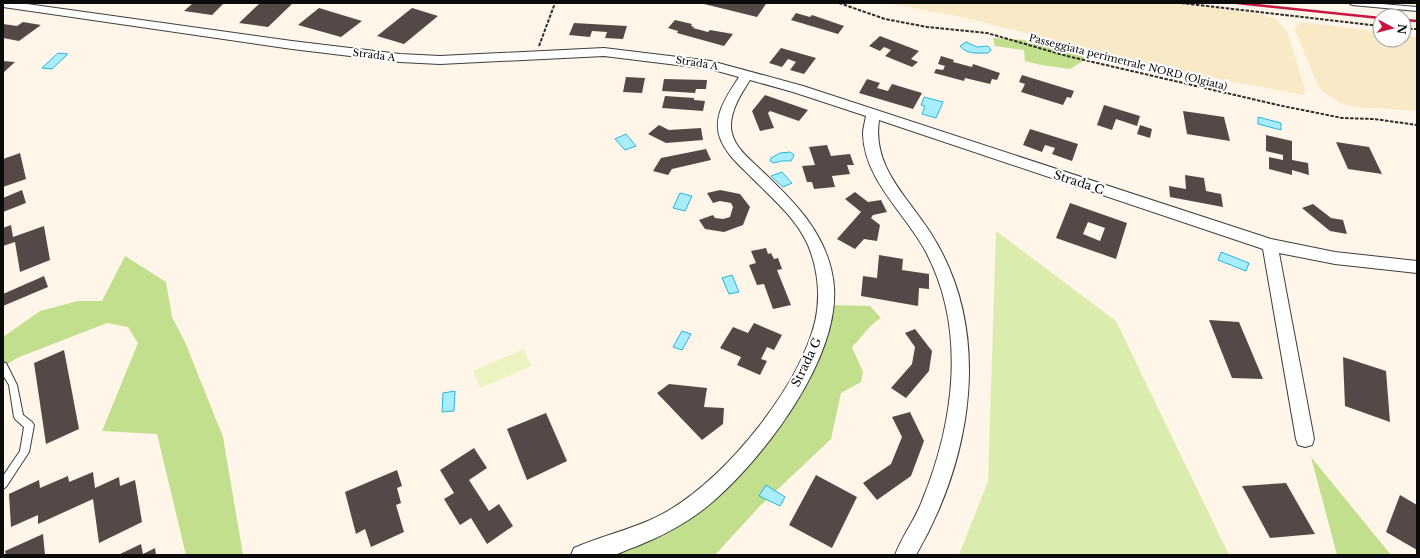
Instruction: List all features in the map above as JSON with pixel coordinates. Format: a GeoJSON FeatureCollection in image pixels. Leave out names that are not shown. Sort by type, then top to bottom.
{"type":"FeatureCollection","features":[{"type":"Feature","properties":{"kind":"street","name":"Strada A"},"geometry":{"type":"LineString","coordinates":[[3,4],[292,45],[400,58],[440,60],[582,52],[618,53],[702,64],[747,74]]}},
{"type":"Feature","properties":{"kind":"street","name":"Strada C"},"geometry":{"type":"LineString","coordinates":[[747,74],[874,114],[1270,245],[1335,258],[1417,267]]}},
{"type":"Feature","properties":{"kind":"street","name":"Strada G"},"geometry":{"type":"LineString","coordinates":[[581,555],[627,540],[666,523],[690,508],[718,485],[749,452],[772,423],[805,368],[820,335],[825,312],[826,290],[823,264],[816,246],[798,217],[737,154],[726,136],[724,124],[726,114],[747,74]]}},
{"type":"Feature","properties":{"kind":"street"},"geometry":{"type":"LineString","coordinates":[[874,114],[870,132],[874,157],[881,174],[925,236],[941,267],[953,300],[958,324],[960,348],[957,404],[946,458],[936,492],[923,524],[905,555]]}},
{"type":"Feature","properties":{"kind":"street"},"geometry":{"type":"LineString","coordinates":[[1270,245],[1305,439]]}},
{"type":"Feature","properties":{"kind":"lane"},"geometry":{"type":"LineString","coordinates":[[1352,3],[1417,9]]}},
{"type":"Feature","properties":{"kind":"lane"},"geometry":{"type":"LineString","coordinates":[[3,366],[13,385],[18,417],[29,425],[24,452],[3,484]]}},
{"type":"Feature","properties":{"kind":"path"},"geometry":{"type":"LineString","coordinates":[[536,55],[555,3]]}},
{"type":"Feature","properties":{"kind":"path","name":"Passeggiata perimetrale NORD (Olgiata)"},"geometry":{"type":"LineString","coordinates":[[838,3],[885,19],[927,27],[987,33],[1074,58],[1292,108],[1342,118],[1374,119],[1417,125]]}},
{"type":"Feature","properties":{"kind":"path"},"geometry":{"type":"LineString","coordinates":[[1182,3],[1372,25]]}},
{"type":"Feature","properties":{"kind":"shaded area"},"geometry":{"type":"Polygon","coordinates":[[[887,3],[1176,3],[1262,14],[1276,19],[1287,31],[1305,89],[1304,95],[1165,69],[966,18],[887,3]]]}},
{"type":"Feature","properties":{"kind":"shaded area"},"geometry":{"type":"Polygon","coordinates":[[[1302,22],[1372,31],[1372,48],[1412,48],[1412,36],[1417,37],[1417,111],[1356,107],[1340,103],[1320,90],[1294,28],[1302,22]]]}},
{"type":"Feature","properties":{"kind":"green space"},"geometry":{"type":"Polygon","coordinates":[[[993,38],[1024,40],[1088,58],[1070,69],[1041,65],[1025,61],[1024,50],[995,46],[993,38]]]}},
{"type":"Feature","properties":{"kind":"green space"},"geometry":{"type":"Polygon","coordinates":[[[996,231],[1116,321],[1229,555],[959,555],[988,481],[996,231]]]}},
{"type":"Feature","properties":{"kind":"green space"},"geometry":{"type":"Polygon","coordinates":[[[125,256],[166,282],[172,317],[185,342],[223,437],[243,555],[186,555],[157,434],[102,431],[138,343],[128,327],[107,323],[17,358],[3,367],[3,337],[40,311],[78,301],[102,301],[125,256]]]}},
{"type":"Feature","properties":{"kind":"green space"},"geometry":{"type":"Polygon","coordinates":[[[826,305],[870,306],[881,318],[869,328],[852,347],[863,372],[861,382],[841,393],[831,439],[759,507],[715,555],[620,555],[614,545],[666,523],[774,420],[826,305]]]}},
{"type":"Feature","properties":{"kind":"green space"},"geometry":{"type":"Polygon","coordinates":[[[524,349],[531,366],[480,388],[473,371],[524,349]]]}},
{"type":"Feature","properties":{"kind":"green space"},"geometry":{"type":"Polygon","coordinates":[[[1311,457],[1391,555],[1337,555],[1311,457]]]}},
{"type":"Feature","properties":{"kind":"water"},"geometry":{"type":"Polygon","coordinates":[[[966,42],[977,47],[988,46],[991,50],[988,53],[966,51],[960,46],[966,42]]]}},
{"type":"Feature","properties":{"kind":"water"},"geometry":{"type":"Polygon","coordinates":[[[58,53],[68,54],[52,69],[42,68],[58,53]]]}},
{"type":"Feature","properties":{"kind":"water"},"geometry":{"type":"Polygon","coordinates":[[[924,97],[943,102],[936,118],[922,114],[925,106],[921,105],[924,97]]]}},
{"type":"Feature","properties":{"kind":"water"},"geometry":{"type":"Polygon","coordinates":[[[1258,117],[1281,123],[1281,130],[1258,124],[1258,117]]]}},
{"type":"Feature","properties":{"kind":"water"},"geometry":{"type":"Polygon","coordinates":[[[626,134],[636,146],[625,150],[615,139],[626,134]]]}},
{"type":"Feature","properties":{"kind":"water"},"geometry":{"type":"Polygon","coordinates":[[[790,152],[794,155],[791,161],[774,163],[770,161],[771,158],[780,153],[790,152]]]}},
{"type":"Feature","properties":{"kind":"water"},"geometry":{"type":"Polygon","coordinates":[[[782,172],[792,183],[783,187],[771,176],[782,172]]]}},
{"type":"Feature","properties":{"kind":"water"},"geometry":{"type":"Polygon","coordinates":[[[680,193],[692,196],[685,211],[673,208],[680,193]]]}},
{"type":"Feature","properties":{"kind":"water"},"geometry":{"type":"Polygon","coordinates":[[[1221,252],[1249,263],[1246,271],[1218,260],[1221,252]]]}},
{"type":"Feature","properties":{"kind":"water"},"geometry":{"type":"Polygon","coordinates":[[[732,275],[739,292],[729,294],[722,278],[732,275]]]}},
{"type":"Feature","properties":{"kind":"water"},"geometry":{"type":"Polygon","coordinates":[[[682,331],[691,334],[682,350],[673,347],[682,331]]]}},
{"type":"Feature","properties":{"kind":"water"},"geometry":{"type":"Polygon","coordinates":[[[455,391],[454,411],[442,412],[443,393],[455,391]]]}},
{"type":"Feature","properties":{"kind":"water"},"geometry":{"type":"Polygon","coordinates":[[[766,485],[785,497],[780,506],[759,496],[766,485]]]}},
{"type":"Feature","properties":{"kind":"building"},"geometry":{"type":"Polygon","coordinates":[[[193,3],[224,3],[212,15],[184,11],[193,3]]]}},
{"type":"Feature","properties":{"kind":"building"},"geometry":{"type":"Polygon","coordinates":[[[260,3],[293,3],[268,27],[239,23],[260,3]]]}},
{"type":"Feature","properties":{"kind":"building"},"geometry":{"type":"Polygon","coordinates":[[[704,4],[766,4],[757,17],[704,4]]]}},
{"type":"Feature","properties":{"kind":"building"},"geometry":{"type":"Polygon","coordinates":[[[319,8],[362,21],[341,37],[298,25],[319,8]]]}},
{"type":"Feature","properties":{"kind":"building"},"geometry":{"type":"Polygon","coordinates":[[[412,8],[438,16],[404,44],[377,36],[412,8]]]}},
{"type":"Feature","properties":{"kind":"building"},"geometry":{"type":"Polygon","coordinates":[[[796,13],[810,17],[812,15],[844,26],[838,34],[791,20],[796,13]]]}},
{"type":"Feature","properties":{"kind":"building"},"geometry":{"type":"Polygon","coordinates":[[[675,20],[692,24],[691,26],[694,27],[693,28],[708,32],[710,30],[733,34],[724,46],[677,33],[678,31],[668,28],[675,20]]]}},
{"type":"Feature","properties":{"kind":"building"},"geometry":{"type":"Polygon","coordinates":[[[23,22],[41,25],[19,41],[3,38],[3,24],[17,26],[23,22]]]}},
{"type":"Feature","properties":{"kind":"building"},"geometry":{"type":"Polygon","coordinates":[[[574,23],[627,26],[623,39],[605,38],[607,32],[592,31],[590,37],[569,35],[574,23]]]}},
{"type":"Feature","properties":{"kind":"building"},"geometry":{"type":"Polygon","coordinates":[[[880,36],[919,51],[911,59],[918,62],[912,67],[885,56],[891,50],[884,47],[880,51],[869,46],[880,36]]]}},
{"type":"Feature","properties":{"kind":"building"},"geometry":{"type":"Polygon","coordinates":[[[781,48],[816,58],[804,74],[790,70],[796,62],[788,59],[782,67],[769,63],[781,48]]]}},
{"type":"Feature","properties":{"kind":"building"},"geometry":{"type":"Polygon","coordinates":[[[941,56],[954,60],[953,62],[972,67],[973,64],[1000,73],[997,80],[992,79],[990,84],[965,78],[964,81],[934,73],[936,69],[943,70],[945,66],[938,64],[941,56]]]}},
{"type":"Feature","properties":{"kind":"building"},"geometry":{"type":"Polygon","coordinates":[[[3,61],[15,62],[3,73],[3,61]]]}},
{"type":"Feature","properties":{"kind":"building"},"geometry":{"type":"Polygon","coordinates":[[[1022,75],[1074,91],[1071,98],[1067,97],[1063,105],[1021,92],[1025,84],[1019,82],[1022,75]]]}},
{"type":"Feature","properties":{"kind":"building"},"geometry":{"type":"Polygon","coordinates":[[[626,77],[645,78],[642,93],[623,92],[626,77]]]}},
{"type":"Feature","properties":{"kind":"building"},"geometry":{"type":"Polygon","coordinates":[[[664,79],[707,80],[706,89],[696,89],[695,93],[662,91],[664,79]]]}},
{"type":"Feature","properties":{"kind":"building"},"geometry":{"type":"Polygon","coordinates":[[[867,79],[880,83],[877,88],[888,91],[892,84],[922,93],[913,109],[859,93],[867,79]]]}},
{"type":"Feature","properties":{"kind":"building"},"geometry":{"type":"Polygon","coordinates":[[[765,95],[808,110],[799,121],[770,111],[768,113],[774,128],[760,131],[752,111],[765,95]]]}},
{"type":"Feature","properties":{"kind":"building"},"geometry":{"type":"Polygon","coordinates":[[[665,96],[694,98],[694,100],[705,101],[703,111],[662,108],[665,96]]]}},
{"type":"Feature","properties":{"kind":"building"},"geometry":{"type":"Polygon","coordinates":[[[1104,105],[1140,116],[1137,126],[1116,119],[1112,130],[1097,125],[1104,105]]]}},
{"type":"Feature","properties":{"kind":"building"},"geometry":{"type":"Polygon","coordinates":[[[1183,111],[1224,117],[1230,141],[1187,134],[1183,111]]]}},
{"type":"Feature","properties":{"kind":"building"},"geometry":{"type":"Polygon","coordinates":[[[659,125],[669,130],[701,128],[703,140],[666,143],[648,134],[659,125]]]}},
{"type":"Feature","properties":{"kind":"building"},"geometry":{"type":"Polygon","coordinates":[[[1140,125],[1152,129],[1150,138],[1137,134],[1140,125]]]}},
{"type":"Feature","properties":{"kind":"building"},"geometry":{"type":"Polygon","coordinates":[[[1030,129],[1078,144],[1072,161],[1052,154],[1055,148],[1045,145],[1042,152],[1023,145],[1030,129]]]}},
{"type":"Feature","properties":{"kind":"building"},"geometry":{"type":"Polygon","coordinates":[[[1266,135],[1292,141],[1292,160],[1308,163],[1309,175],[1292,170],[1292,175],[1269,169],[1269,157],[1283,160],[1283,155],[1266,151],[1266,135]]]}},
{"type":"Feature","properties":{"kind":"building"},"geometry":{"type":"Polygon","coordinates":[[[1336,142],[1369,147],[1382,174],[1348,169],[1336,142]]]}},
{"type":"Feature","properties":{"kind":"building"},"geometry":{"type":"Polygon","coordinates":[[[827,145],[831,156],[850,154],[854,165],[847,165],[850,174],[832,176],[835,187],[814,189],[812,182],[807,182],[802,166],[815,165],[809,147],[827,145]]]}},
{"type":"Feature","properties":{"kind":"building"},"geometry":{"type":"Polygon","coordinates":[[[706,149],[711,160],[672,169],[668,175],[653,171],[661,158],[706,149]]]}},
{"type":"Feature","properties":{"kind":"building"},"geometry":{"type":"Polygon","coordinates":[[[20,153],[26,179],[3,187],[3,159],[20,153]]]}},
{"type":"Feature","properties":{"kind":"building"},"geometry":{"type":"Polygon","coordinates":[[[1185,175],[1204,178],[1206,191],[1221,194],[1223,207],[1170,197],[1169,186],[1186,189],[1185,175]]]}},
{"type":"Feature","properties":{"kind":"building"},"geometry":{"type":"Polygon","coordinates":[[[22,190],[26,203],[3,212],[3,198],[22,190]]]}},
{"type":"Feature","properties":{"kind":"building"},"geometry":{"type":"Polygon","coordinates":[[[720,190],[740,194],[750,207],[743,225],[724,232],[705,229],[699,220],[713,215],[715,218],[723,219],[730,217],[733,207],[731,203],[720,201],[713,203],[707,193],[720,190]]]}},
{"type":"Feature","properties":{"kind":"building"},"geometry":{"type":"Polygon","coordinates":[[[855,192],[868,202],[881,200],[887,212],[873,215],[871,218],[880,225],[877,241],[864,239],[855,249],[837,239],[861,212],[845,199],[855,192]]]}},
{"type":"Feature","properties":{"kind":"building"},"geometry":{"type":"Polygon","coordinates":[[[1070,203],[1127,223],[1116,259],[1056,238],[1070,203]],[[1088,222],[1083,234],[1100,241],[1105,228],[1088,222]]]}},
{"type":"Feature","properties":{"kind":"building"},"geometry":{"type":"Polygon","coordinates":[[[1313,204],[1331,218],[1343,220],[1347,234],[1330,231],[1302,208],[1313,204]]]}},
{"type":"Feature","properties":{"kind":"building"},"geometry":{"type":"Polygon","coordinates":[[[11,225],[13,237],[44,226],[50,260],[20,272],[15,242],[3,246],[3,228],[11,225]]]}},
{"type":"Feature","properties":{"kind":"building"},"geometry":{"type":"Polygon","coordinates":[[[766,248],[768,254],[771,253],[774,259],[778,258],[782,269],[777,270],[791,305],[773,309],[764,284],[757,285],[749,265],[756,263],[751,251],[766,248]]]}},
{"type":"Feature","properties":{"kind":"building"},"geometry":{"type":"Polygon","coordinates":[[[879,255],[903,259],[902,270],[929,274],[929,289],[919,288],[918,306],[861,296],[863,276],[877,278],[879,255]]]}},
{"type":"Feature","properties":{"kind":"building"},"geometry":{"type":"Polygon","coordinates":[[[44,276],[48,287],[3,306],[3,294],[44,276]]]}},
{"type":"Feature","properties":{"kind":"building"},"geometry":{"type":"Polygon","coordinates":[[[1209,320],[1239,322],[1263,379],[1232,378],[1209,320]]]}},
{"type":"Feature","properties":{"kind":"building"},"geometry":{"type":"Polygon","coordinates":[[[754,323],[782,335],[774,350],[767,347],[761,359],[767,361],[760,375],[737,365],[741,357],[720,348],[733,327],[748,333],[754,323]]]}},
{"type":"Feature","properties":{"kind":"building"},"geometry":{"type":"Polygon","coordinates":[[[915,329],[932,351],[929,371],[906,398],[891,388],[912,364],[915,347],[905,333],[915,329]]]}},
{"type":"Feature","properties":{"kind":"building"},"geometry":{"type":"Polygon","coordinates":[[[64,350],[79,429],[46,444],[34,363],[64,350]]]}},
{"type":"Feature","properties":{"kind":"building"},"geometry":{"type":"Polygon","coordinates":[[[1343,357],[1386,371],[1390,422],[1345,406],[1343,357]]]}},
{"type":"Feature","properties":{"kind":"building"},"geometry":{"type":"Polygon","coordinates":[[[669,384],[707,388],[704,407],[724,408],[723,424],[702,440],[657,393],[669,384]]]}},
{"type":"Feature","properties":{"kind":"building"},"geometry":{"type":"Polygon","coordinates":[[[910,412],[924,441],[911,476],[877,500],[863,483],[891,464],[902,437],[892,417],[910,412]]]}},
{"type":"Feature","properties":{"kind":"building"},"geometry":{"type":"Polygon","coordinates":[[[546,413],[567,461],[527,480],[507,429],[546,413]]]}},
{"type":"Feature","properties":{"kind":"building"},"geometry":{"type":"Polygon","coordinates":[[[474,448],[487,468],[469,480],[489,511],[499,504],[513,526],[487,544],[471,518],[460,525],[444,499],[454,493],[440,470],[474,448]]]}},
{"type":"Feature","properties":{"kind":"building"},"geometry":{"type":"Polygon","coordinates":[[[397,470],[402,486],[397,488],[401,503],[396,505],[404,532],[371,547],[365,529],[356,534],[345,492],[397,470]]]}},
{"type":"Feature","properties":{"kind":"building"},"geometry":{"type":"Polygon","coordinates":[[[93,472],[95,488],[119,477],[120,486],[135,480],[142,522],[99,543],[93,499],[38,524],[38,515],[11,527],[9,494],[39,480],[40,488],[68,476],[69,482],[93,472]]]}},
{"type":"Feature","properties":{"kind":"building"},"geometry":{"type":"Polygon","coordinates":[[[816,475],[857,497],[832,548],[789,525],[816,475]]]}},
{"type":"Feature","properties":{"kind":"building"},"geometry":{"type":"Polygon","coordinates":[[[1286,483],[1315,534],[1270,538],[1242,486],[1286,483]]]}},
{"type":"Feature","properties":{"kind":"building"},"geometry":{"type":"Polygon","coordinates":[[[1400,495],[1417,505],[1417,550],[1386,532],[1400,495]]]}},
{"type":"Feature","properties":{"kind":"building"},"geometry":{"type":"Polygon","coordinates":[[[43,534],[45,555],[6,555],[5,551],[43,534]]]}},
{"type":"Feature","properties":{"kind":"building"},"geometry":{"type":"Polygon","coordinates":[[[141,544],[143,554],[155,548],[156,555],[118,555],[141,544]]]}},
{"type":"Feature","properties":{"kind":"railway"},"geometry":{"type":"LineString","coordinates":[[1237,3],[1372,17]]}},
{"type":"Feature","properties":{"kind":"railway"},"geometry":{"type":"LineString","coordinates":[[1412,21],[1417,21]]}}]}
